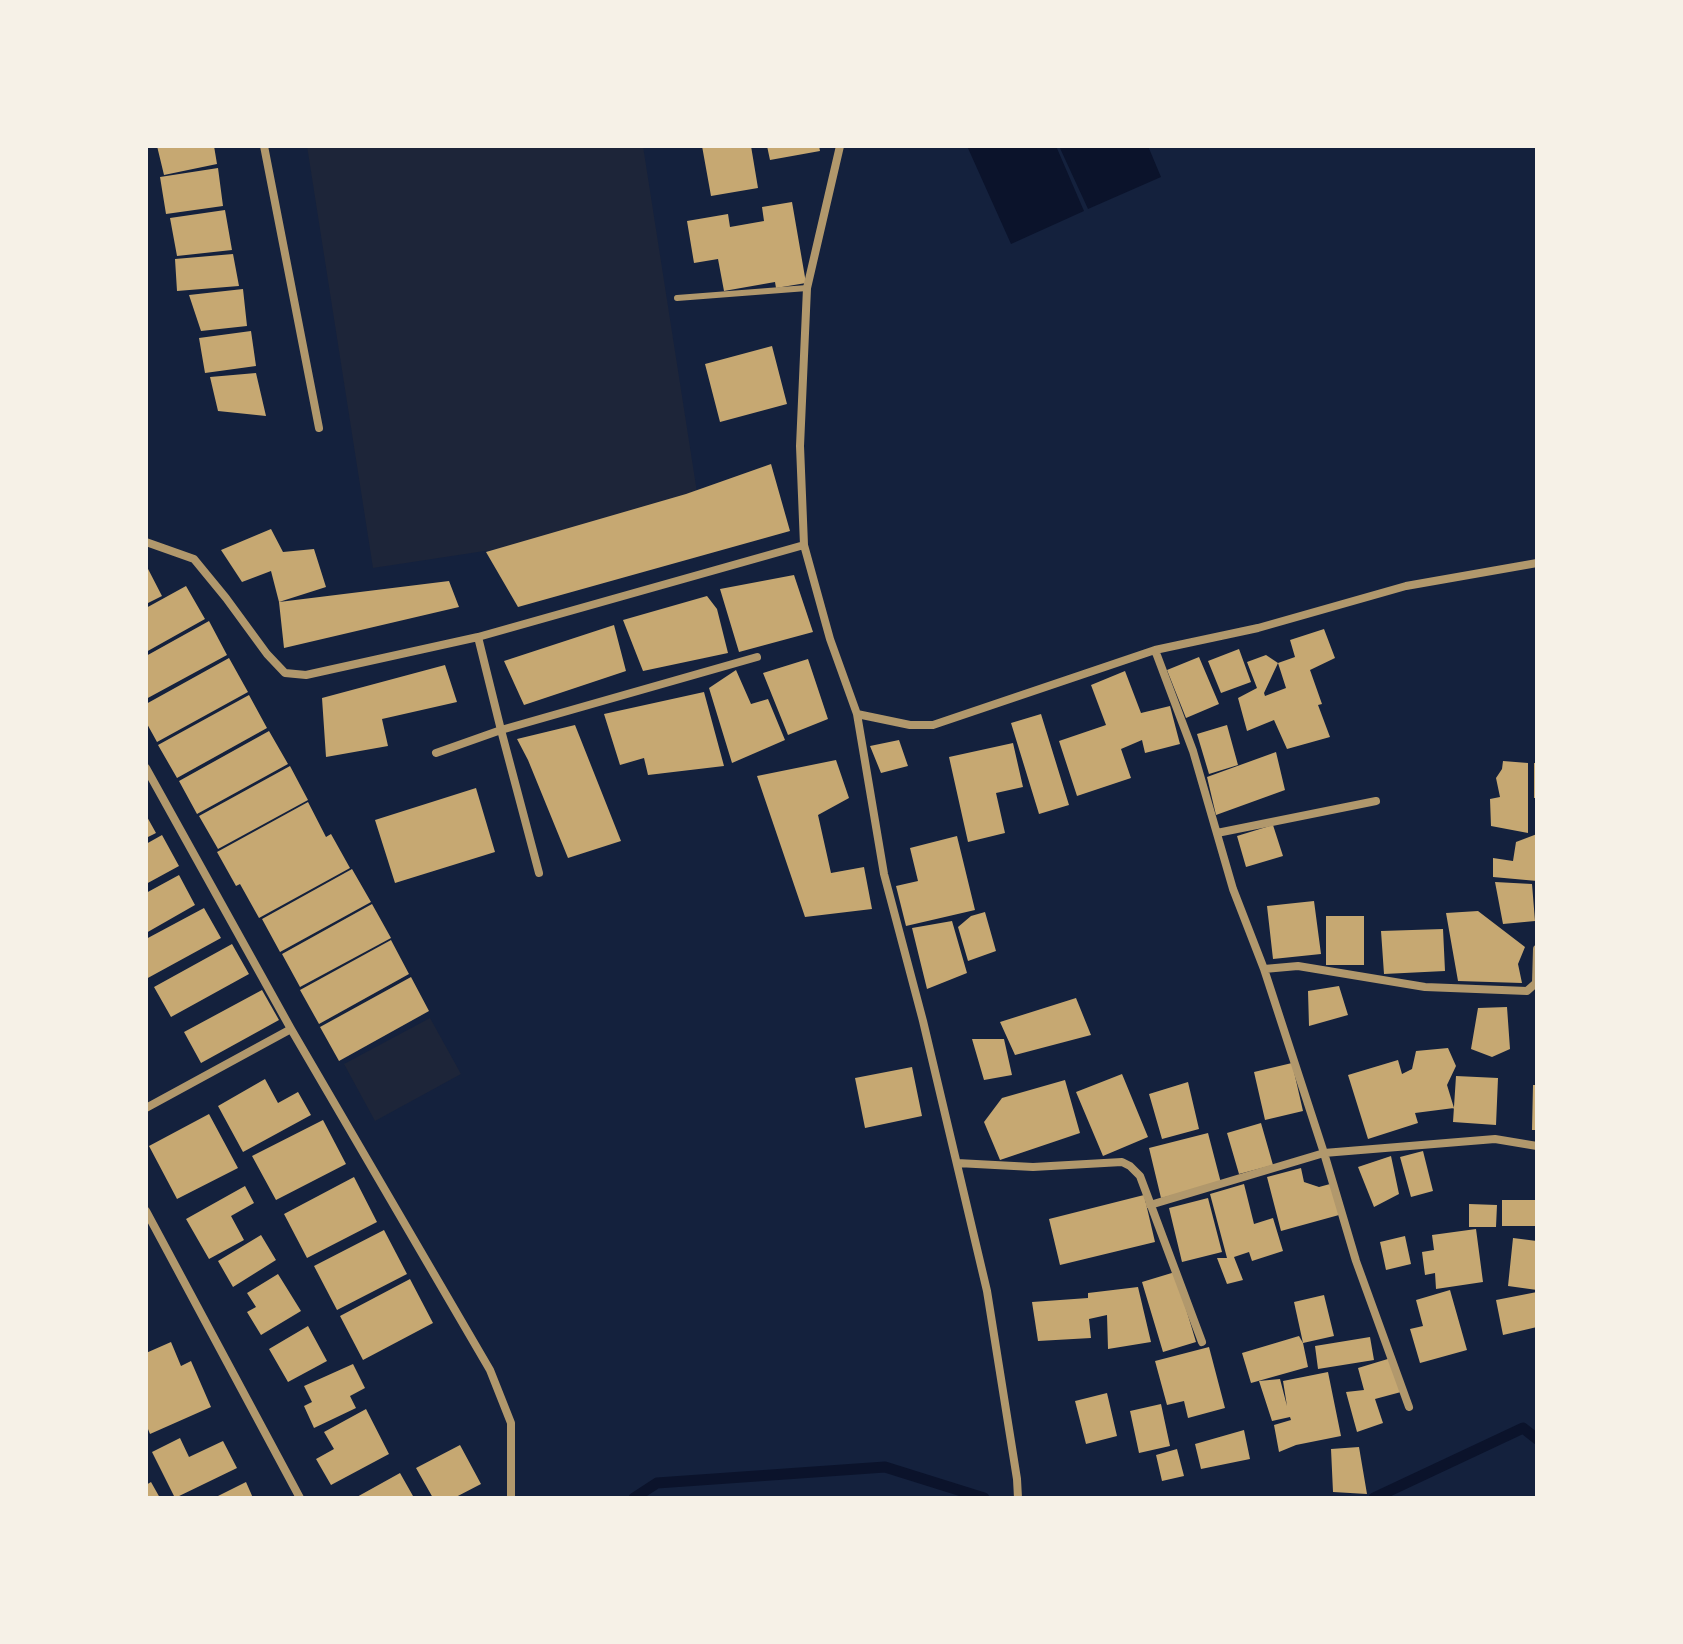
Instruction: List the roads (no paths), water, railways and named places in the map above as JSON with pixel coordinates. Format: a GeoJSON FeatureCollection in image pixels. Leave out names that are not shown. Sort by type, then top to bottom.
{"type":"FeatureCollection","features":[{"type":"Feature","properties":{"kind":"street"},"geometry":{"type":"LineString","coordinates":[[264,146],[319,428]]}},
{"type":"Feature","properties":{"kind":"street"},"geometry":{"type":"LineString","coordinates":[[840,146],[807,288],[800,446],[804,545],[830,639],[857,714],[884,874],[987,1291],[1018,1498]]}},
{"type":"Feature","properties":{"kind":"street"},"geometry":{"type":"LineString","coordinates":[[146,542],[194,559],[285,673],[306,675],[478,637],[804,545]]}},
{"type":"Feature","properties":{"kind":"street"},"geometry":{"type":"LineString","coordinates":[[857,714],[910,725],[933,725],[1155,650],[1258,628],[1406,586],[1537,563]]}},
{"type":"Feature","properties":{"kind":"street"},"geometry":{"type":"LineString","coordinates":[[478,637],[539,873]]}},
{"type":"Feature","properties":{"kind":"street"},"geometry":{"type":"LineString","coordinates":[[1155,650],[1193,751],[1233,889],[1264,969],[1356,1261],[1409,1407]]}},
{"type":"Feature","properties":{"kind":"street"},"geometry":{"type":"LineString","coordinates":[[436,753],[501,730],[757,657]]}},
{"type":"Feature","properties":{"kind":"street"},"geometry":{"type":"LineString","coordinates":[[146,768],[291,1029],[490,1370],[511,1423],[511,1498]]}},
{"type":"Feature","properties":{"kind":"street"},"geometry":{"type":"LineString","coordinates":[[1217,833],[1376,801]]}},
{"type":"Feature","properties":{"kind":"street"},"geometry":{"type":"LineString","coordinates":[[1264,969],[1298,966],[1425,987],[1527,991],[1536,983],[1537,949]]}},
{"type":"Feature","properties":{"kind":"street"},"geometry":{"type":"LineString","coordinates":[[146,1108],[291,1029]]}},
{"type":"Feature","properties":{"kind":"street"},"geometry":{"type":"LineString","coordinates":[[1150,1205],[1324,1153],[1495,1139],[1537,1146]]}},
{"type":"Feature","properties":{"kind":"street"},"geometry":{"type":"LineString","coordinates":[[957,1163],[1033,1167],[1122,1162],[1140,1176],[1202,1342]]}},
{"type":"Feature","properties":{"kind":"street"},"geometry":{"type":"LineString","coordinates":[[146,1211],[300,1498]]}},
{"type":"Feature","properties":{"kind":"lane"},"geometry":{"type":"LineString","coordinates":[[677,298],[807,288]]}},
{"type":"Feature","properties":{"kind":"waterway"},"geometry":{"type":"LineString","coordinates":[[1374,1498],[1523,1428],[1537,1439]]}},
{"type":"Feature","properties":{"kind":"waterway"},"geometry":{"type":"LineString","coordinates":[[634,1498],[657,1483],[885,1467],[984,1498]]}}]}
